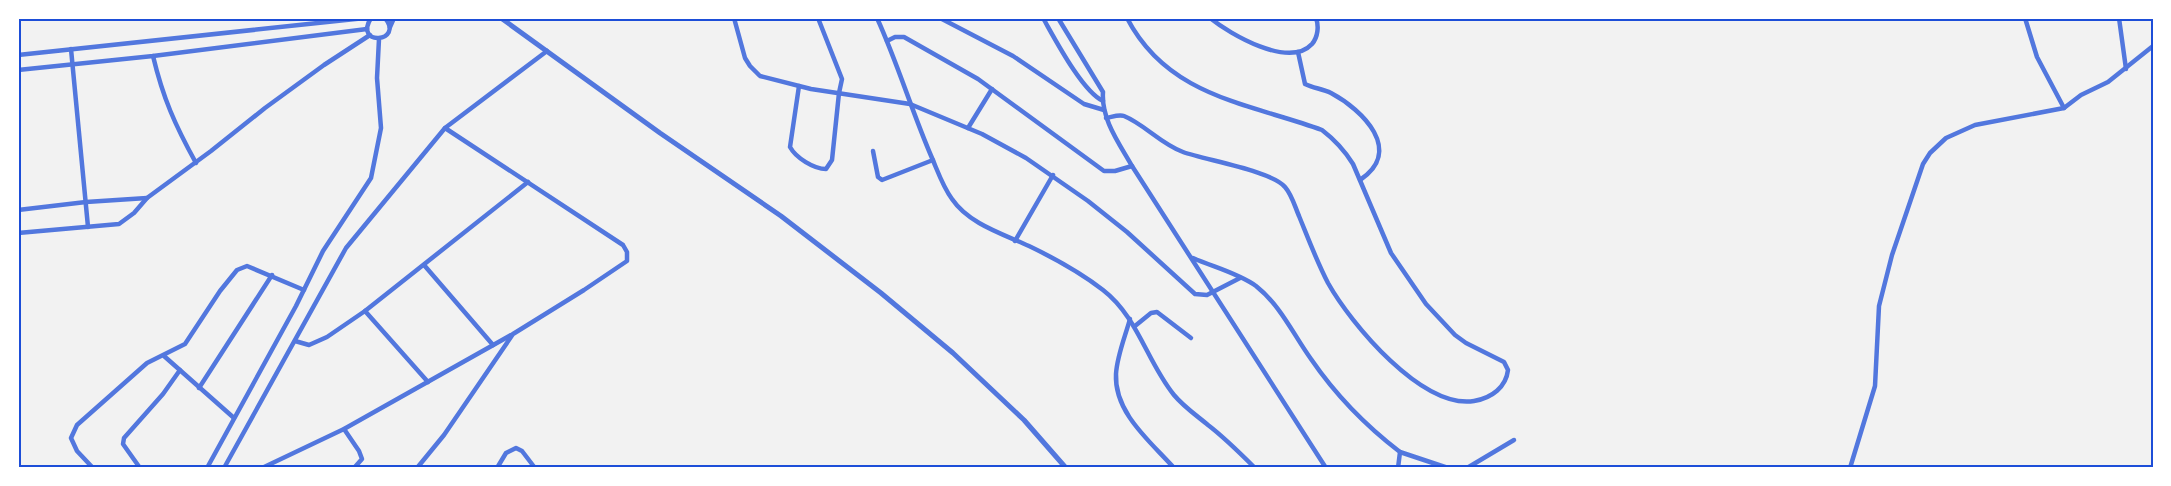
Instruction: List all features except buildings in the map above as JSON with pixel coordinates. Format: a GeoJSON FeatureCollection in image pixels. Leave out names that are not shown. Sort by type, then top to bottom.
{"type":"FeatureCollection","features":[{"type":"Feature","properties":{"kind":"street"},"geometry":{"type":"LineString","coordinates":[[18,55],[365,18]]}},
{"type":"Feature","properties":{"kind":"street"},"geometry":{"type":"LineString","coordinates":[[371,18],[367,28],[370,35],[379,39]]}},
{"type":"Feature","properties":{"kind":"street"},"geometry":{"type":"LineString","coordinates":[[385,18],[390,27]]}},
{"type":"Feature","properties":{"kind":"street"},"geometry":{"type":"LineString","coordinates":[[379,39],[388,33],[394,18]]}},
{"type":"Feature","properties":{"kind":"street"},"geometry":{"type":"LineString","coordinates":[[501,18],[660,133],[781,216],[881,293],[954,353],[1024,420],[1063,467]]}},
{"type":"Feature","properties":{"kind":"street"},"geometry":{"type":"LineString","coordinates":[[734,18],[745,58],[760,76],[799,86],[910,104],[968,128],[1026,158],[1053,175],[1127,232],[1193,293],[1202,296],[1240,278]]}},
{"type":"Feature","properties":{"kind":"street"},"geometry":{"type":"LineString","coordinates":[[799,86],[790,147],[806,161],[822,169],[828,168],[832,163],[842,79],[818,18]]}},
{"type":"Feature","properties":{"kind":"street"},"geometry":{"type":"LineString","coordinates":[[878,18],[944,186],[960,209],[995,232],[1074,271],[1103,290],[1130,319],[1149,357],[1175,396],[1187,410],[1227,441],[1255,468]]}},
{"type":"Feature","properties":{"kind":"street"},"geometry":{"type":"LineString","coordinates":[[939,18],[1013,56],[1084,104],[1104,110]]}},
{"type":"Feature","properties":{"kind":"street"},"geometry":{"type":"LineString","coordinates":[[1043,18],[1071,65],[1095,97],[1102,100]]}},
{"type":"Feature","properties":{"kind":"street"},"geometry":{"type":"LineString","coordinates":[[1058,18],[1103,92],[1102,100],[1106,117],[1132,165],[1326,468]]}},
{"type":"Feature","properties":{"kind":"street"},"geometry":{"type":"LineString","coordinates":[[1106,117],[1125,117],[1180,151],[1262,175],[1285,187],[1328,282],[1353,320],[1404,373],[1425,388],[1466,402],[1488,397],[1503,385],[1508,376],[1504,362],[1455,335],[1426,304],[1391,252],[1347,155],[1322,130],[1227,101],[1190,83],[1165,66],[1139,37],[1127,18]]}},
{"type":"Feature","properties":{"kind":"street"},"geometry":{"type":"LineString","coordinates":[[1210,18],[1245,40],[1284,53],[1298,52],[1307,48],[1314,40],[1318,26],[1316,18]]}},
{"type":"Feature","properties":{"kind":"street"},"geometry":{"type":"LineString","coordinates":[[2025,18],[2037,57],[2064,108]]}},
{"type":"Feature","properties":{"kind":"street"},"geometry":{"type":"LineString","coordinates":[[2118,18],[2126,69]]}},
{"type":"Feature","properties":{"kind":"street"},"geometry":{"type":"LineString","coordinates":[[18,70],[153,56],[367,28]]}},
{"type":"Feature","properties":{"kind":"street"},"geometry":{"type":"LineString","coordinates":[[18,233],[119,224],[134,213],[147,198],[324,65],[370,35]]}},
{"type":"Feature","properties":{"kind":"street"},"geometry":{"type":"LineString","coordinates":[[887,41],[900,36],[910,39],[992,89],[1104,171],[1115,171],[1132,165]]}},
{"type":"Feature","properties":{"kind":"street"},"geometry":{"type":"LineString","coordinates":[[207,468],[323,251],[371,178],[381,128],[377,78],[379,39]]}},
{"type":"Feature","properties":{"kind":"street"},"geometry":{"type":"LineString","coordinates":[[1850,468],[1875,386],[1879,306],[1892,255],[1923,164],[1930,153],[1946,138],[1975,125],[2064,108],[2081,95],[2108,82],[2153,46]]}},
{"type":"Feature","properties":{"kind":"street"},"geometry":{"type":"LineString","coordinates":[[71,50],[88,227]]}},
{"type":"Feature","properties":{"kind":"street"},"geometry":{"type":"LineString","coordinates":[[224,468],[346,248],[446,128],[547,51]]}},
{"type":"Feature","properties":{"kind":"street"},"geometry":{"type":"LineString","coordinates":[[1298,52],[1305,84],[1326,90],[1341,99],[1360,113],[1374,132],[1379,147],[1379,158],[1371,171],[1360,180]]}},
{"type":"Feature","properties":{"kind":"street"},"geometry":{"type":"LineString","coordinates":[[153,56],[162,92],[177,129],[196,163]]}},
{"type":"Feature","properties":{"kind":"street"},"geometry":{"type":"LineString","coordinates":[[968,128],[992,89]]}},
{"type":"Feature","properties":{"kind":"street"},"geometry":{"type":"LineString","coordinates":[[262,468],[344,429],[513,334],[627,261],[627,252],[623,245],[446,128]]}},
{"type":"Feature","properties":{"kind":"street"},"geometry":{"type":"LineString","coordinates":[[873,151],[878,177],[882,180],[933,160]]}},
{"type":"Feature","properties":{"kind":"street"},"geometry":{"type":"LineString","coordinates":[[1015,241],[1053,175]]}},
{"type":"Feature","properties":{"kind":"street"},"geometry":{"type":"LineString","coordinates":[[295,341],[309,345],[327,337],[365,311],[528,182]]}},
{"type":"Feature","properties":{"kind":"street"},"geometry":{"type":"LineString","coordinates":[[18,210],[147,198]]}},
{"type":"Feature","properties":{"kind":"street"},"geometry":{"type":"LineString","coordinates":[[1192,257],[1254,285],[1273,302],[1283,313],[1311,359],[1335,392],[1400,452],[1448,468]]}},
{"type":"Feature","properties":{"kind":"street"},"geometry":{"type":"LineString","coordinates":[[424,265],[493,345]]}},
{"type":"Feature","properties":{"kind":"street"},"geometry":{"type":"LineString","coordinates":[[93,468],[77,451],[71,438],[77,425],[147,363],[185,344],[220,291],[237,270],[247,266],[304,290]]}},
{"type":"Feature","properties":{"kind":"street"},"geometry":{"type":"LineString","coordinates":[[199,388],[272,276]]}},
{"type":"Feature","properties":{"kind":"street"},"geometry":{"type":"LineString","coordinates":[[365,311],[428,382]]}},
{"type":"Feature","properties":{"kind":"street"},"geometry":{"type":"LineString","coordinates":[[1134,326],[1151,313],[1157,312],[1191,338]]}},
{"type":"Feature","properties":{"kind":"street"},"geometry":{"type":"LineString","coordinates":[[1130,319],[1116,375],[1120,399],[1136,426],[1174,468]]}},
{"type":"Feature","properties":{"kind":"street"},"geometry":{"type":"LineString","coordinates":[[417,468],[444,435],[513,334]]}},
{"type":"Feature","properties":{"kind":"street"},"geometry":{"type":"LineString","coordinates":[[164,356],[234,418]]}},
{"type":"Feature","properties":{"kind":"street"},"geometry":{"type":"LineString","coordinates":[[140,468],[123,444],[124,438],[163,394],[180,370]]}},
{"type":"Feature","properties":{"kind":"street"},"geometry":{"type":"LineString","coordinates":[[344,429],[362,459],[354,468]]}},
{"type":"Feature","properties":{"kind":"street"},"geometry":{"type":"LineString","coordinates":[[1467,468],[1514,440]]}},
{"type":"Feature","properties":{"kind":"street"},"geometry":{"type":"LineString","coordinates":[[497,468],[506,453],[516,448],[522,451],[535,468]]}},
{"type":"Feature","properties":{"kind":"street"},"geometry":{"type":"LineString","coordinates":[[1398,468],[1400,452]]}}]}
